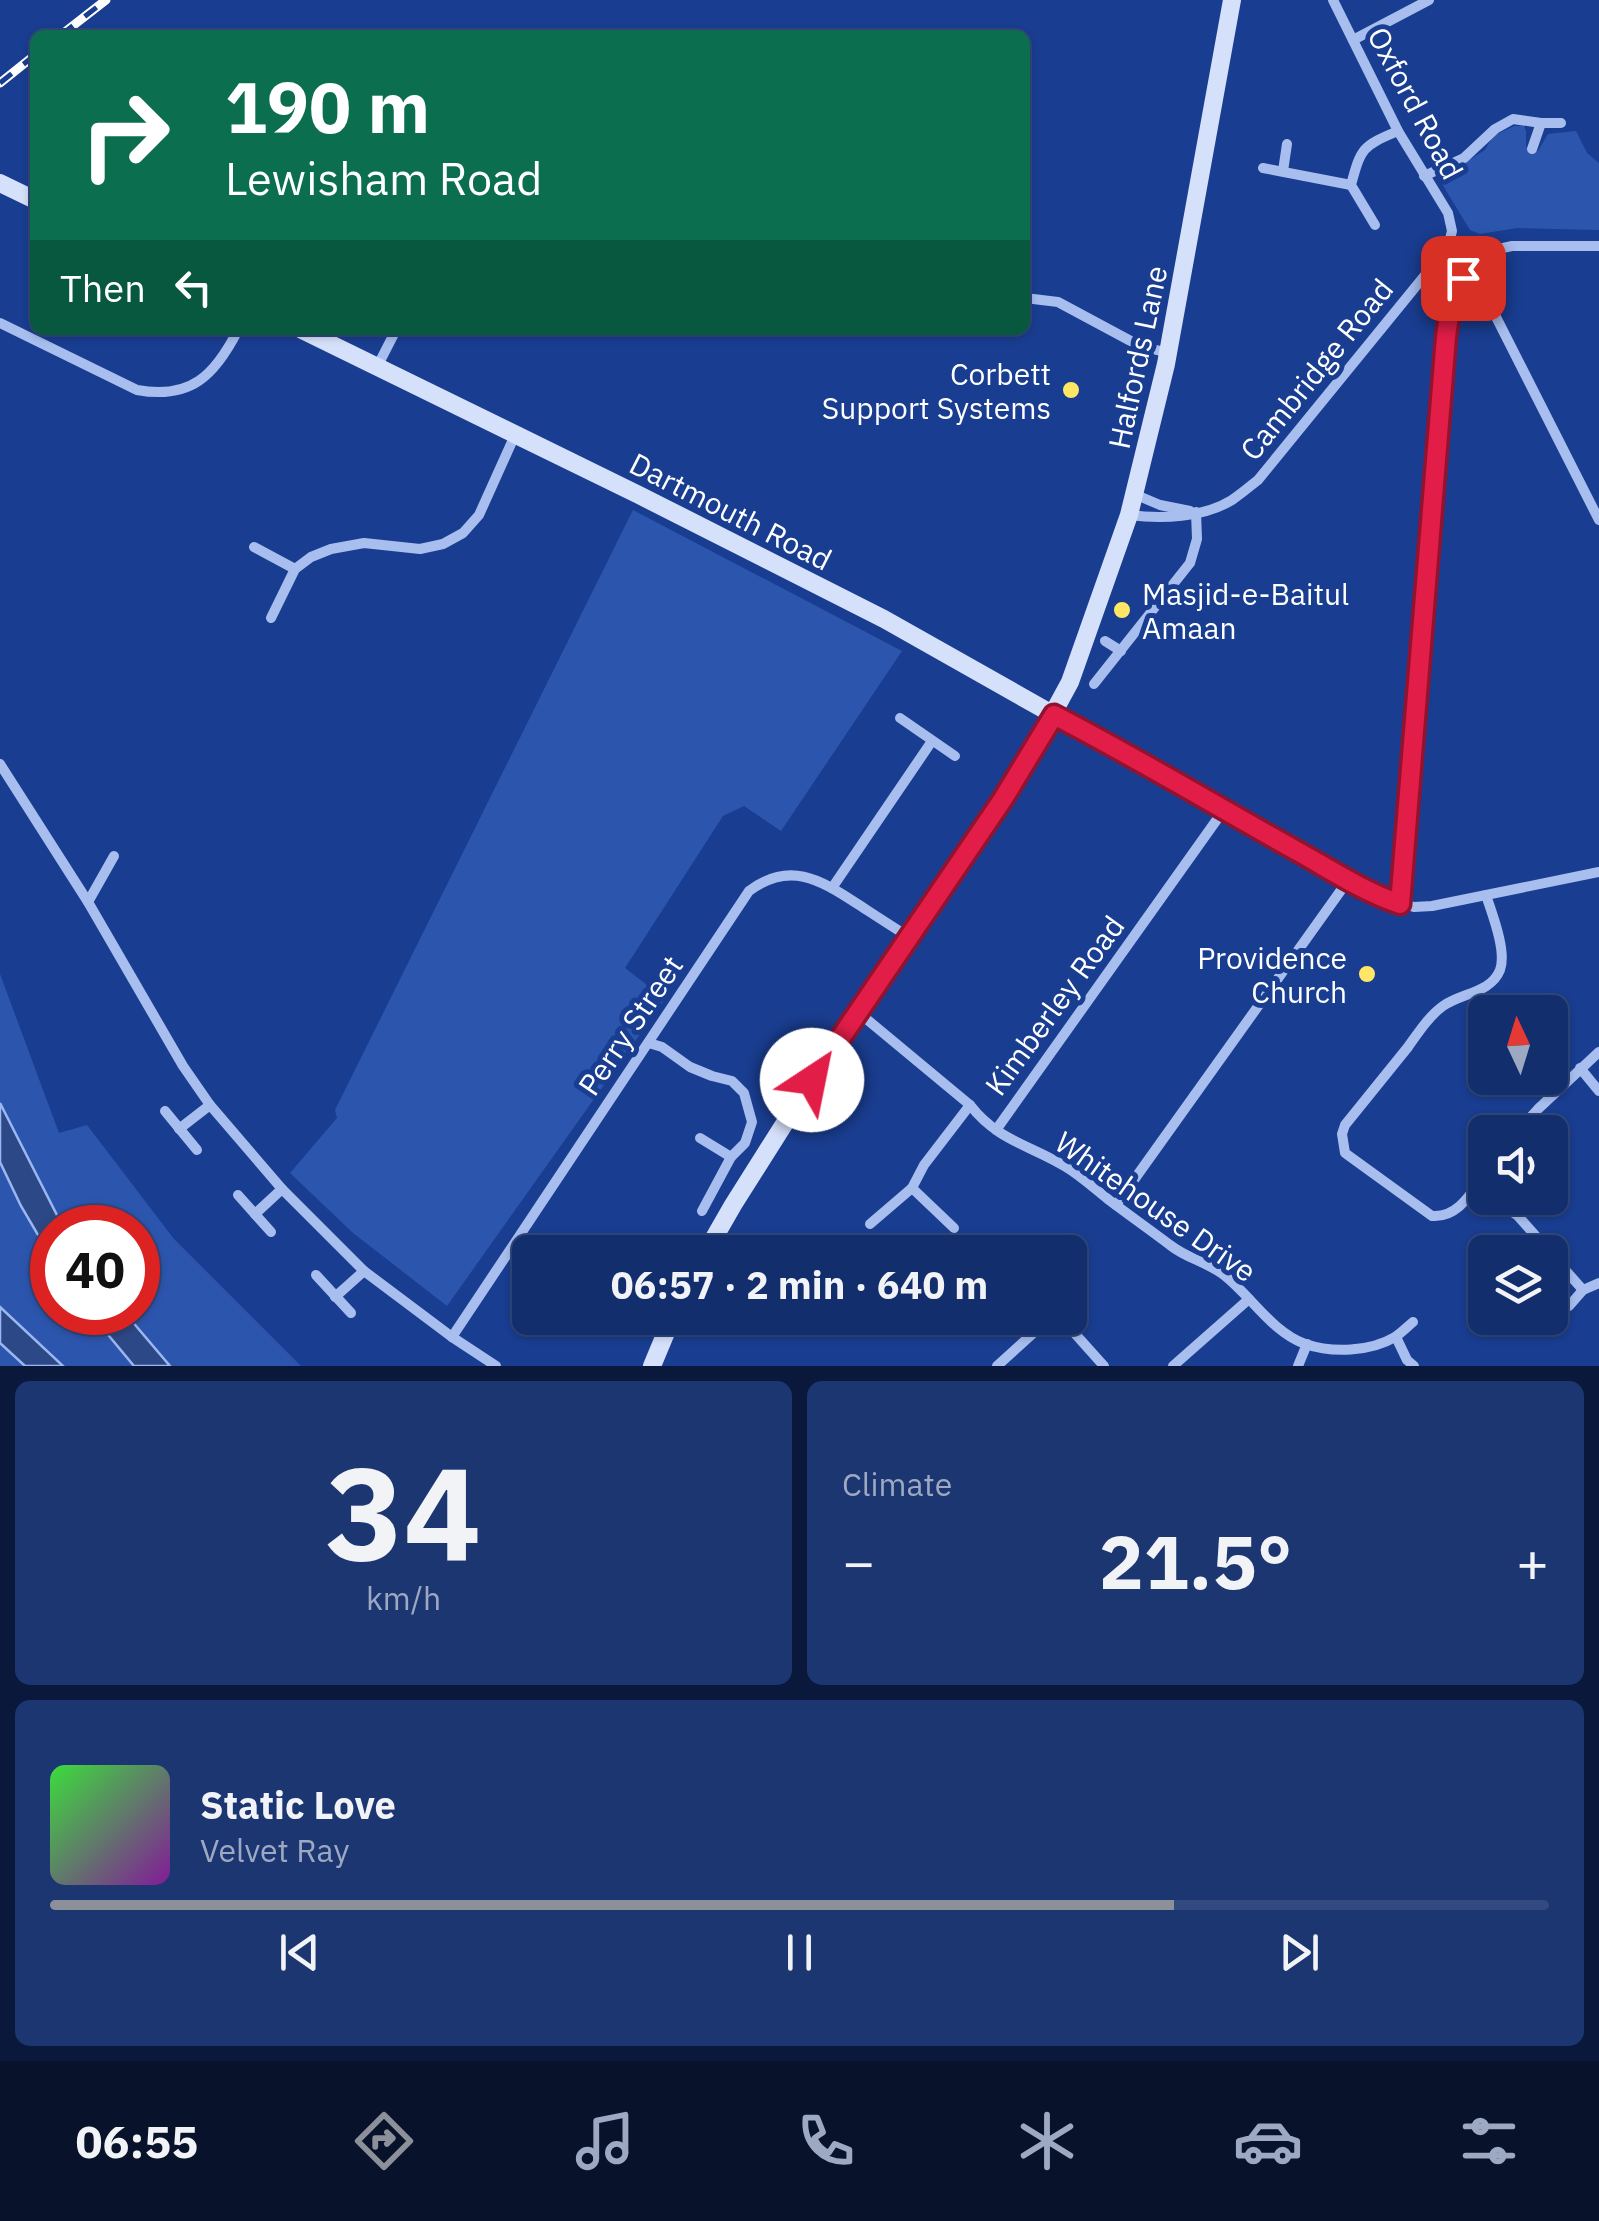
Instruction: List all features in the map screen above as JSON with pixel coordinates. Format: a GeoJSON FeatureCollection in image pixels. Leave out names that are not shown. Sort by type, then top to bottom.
{"type":"FeatureCollection","features":[{"type":"Feature","properties":{"kind":"street","name":"Halfords Lane"},"geometry":{"type":"LineString","coordinates":[[716,1235],[858,1012],[1003,799],[1074,674],[1134,494],[1168,353],[1232,0]]}},
{"type":"Feature","properties":{"kind":"street","name":"Oxford Road"},"geometry":{"type":"LineString","coordinates":[[1333,0],[1398,131],[1448,213],[1452,231]]}},
{"type":"Feature","properties":{"kind":"street"},"geometry":{"type":"LineString","coordinates":[[1353,40],[1429,0]]}},
{"type":"Feature","properties":{"kind":"street"},"geometry":{"type":"LineString","coordinates":[[1424,176],[1464,158],[1477,143],[1513,119],[1561,123]]}},
{"type":"Feature","properties":{"kind":"street"},"geometry":{"type":"LineString","coordinates":[[1532,150],[1541,123]]}},
{"type":"Feature","properties":{"kind":"street"},"geometry":{"type":"LineString","coordinates":[[1351,185],[1362,151],[1398,131]]}},
{"type":"Feature","properties":{"kind":"street"},"geometry":{"type":"LineString","coordinates":[[1283,171],[1286,144]]}},
{"type":"Feature","properties":{"kind":"street"},"geometry":{"type":"LineString","coordinates":[[1264,168],[1351,185],[1375,224]]}},
{"type":"Feature","properties":{"kind":"street"},"geometry":{"type":"LineString","coordinates":[[0,183],[30,198]]}},
{"type":"Feature","properties":{"kind":"street","name":"Cambridge Road"},"geometry":{"type":"LineString","coordinates":[[1128,514],[1166,517],[1212,509],[1258,480],[1448,246],[1452,231]]}},
{"type":"Feature","properties":{"kind":"street"},"geometry":{"type":"LineString","coordinates":[[1400,904],[1450,305],[1456,289],[1480,258],[1500,248],[1599,246]]}},
{"type":"Feature","properties":{"kind":"street"},"geometry":{"type":"LineString","coordinates":[[1466,274],[1494,313],[1599,520]]}},
{"type":"Feature","properties":{"kind":"street"},"geometry":{"type":"LineString","coordinates":[[1030,299],[1058,302],[1140,346],[1168,353]]}},
{"type":"Feature","properties":{"kind":"street"},"geometry":{"type":"LineString","coordinates":[[0,324],[137,390],[157,394],[176,392],[206,377],[220,363],[235,335]]}},
{"type":"Feature","properties":{"kind":"street","name":"Dartmouth Road"},"geometry":{"type":"LineString","coordinates":[[312,335],[884,619],[1054,715]]}},
{"type":"Feature","properties":{"kind":"street"},"geometry":{"type":"LineString","coordinates":[[377,367],[393,335]]}},
{"type":"Feature","properties":{"kind":"street"},"geometry":{"type":"LineString","coordinates":[[272,618],[296,569],[331,549],[364,544],[420,549],[443,544],[464,533],[479,515],[515,436]]}},
{"type":"Feature","properties":{"kind":"street"},"geometry":{"type":"LineString","coordinates":[[1094,684],[1190,563],[1197,539],[1196,512],[1160,505],[1134,494]]}},
{"type":"Feature","properties":{"kind":"street"},"geometry":{"type":"LineString","coordinates":[[254,547],[296,569]]}},
{"type":"Feature","properties":{"kind":"street"},"geometry":{"type":"LineString","coordinates":[[1105,641],[1121,651]]}},
{"type":"Feature","properties":{"kind":"street"},"geometry":{"type":"LineString","coordinates":[[1054,715],[1376,896],[1400,904],[1432,906],[1599,872]]}},
{"type":"Feature","properties":{"kind":"street"},"geometry":{"type":"LineString","coordinates":[[900,718],[955,756]]}},
{"type":"Feature","properties":{"kind":"street"},"geometry":{"type":"LineString","coordinates":[[832,888],[932,741]]}},
{"type":"Feature","properties":{"kind":"street"},"geometry":{"type":"LineString","coordinates":[[0,764],[88,902],[183,1066],[210,1104],[282,1188],[364,1270],[496,1366]]}},
{"type":"Feature","properties":{"kind":"street","name":"Kimberley Road"},"geometry":{"type":"LineString","coordinates":[[858,1012],[996,1130],[1224,811]]}},
{"type":"Feature","properties":{"kind":"street"},"geometry":{"type":"LineString","coordinates":[[88,902],[114,856]]}},
{"type":"Feature","properties":{"kind":"street","name":"Perry Street"},"geometry":{"type":"LineString","coordinates":[[452,1337],[749,891],[764,880],[782,875],[812,878],[909,937]]}},
{"type":"Feature","properties":{"kind":"street"},"geometry":{"type":"LineString","coordinates":[[1116,1205],[1349,879]]}},
{"type":"Feature","properties":{"kind":"street"},"geometry":{"type":"LineString","coordinates":[[1468,1200],[1454,1212],[1432,1216],[1345,1153],[1342,1134],[1345,1125],[1434,1014],[1455,999],[1484,988],[1500,970],[1500,944],[1486,895]]}},
{"type":"Feature","properties":{"kind":"street"},"geometry":{"type":"LineString","coordinates":[[649,1043],[690,1067],[732,1080],[744,1093],[752,1122],[746,1143],[731,1158],[702,1211]]}},
{"type":"Feature","properties":{"kind":"street"},"geometry":{"type":"LineString","coordinates":[[1534,1115],[1599,1052]]}},
{"type":"Feature","properties":{"kind":"street"},"geometry":{"type":"LineString","coordinates":[[1580,1068],[1599,1091]]}},
{"type":"Feature","properties":{"kind":"street"},"geometry":{"type":"LineString","coordinates":[[180,1129],[210,1104]]}},
{"type":"Feature","properties":{"kind":"street"},"geometry":{"type":"LineString","coordinates":[[870,1224],[912,1188],[970,1105]]}},
{"type":"Feature","properties":{"kind":"street"},"geometry":{"type":"LineString","coordinates":[[164,1111],[198,1150]]}},
{"type":"Feature","properties":{"kind":"street","name":"Whitehouse Drive"},"geometry":{"type":"LineString","coordinates":[[996,1130],[1066,1167],[1174,1249],[1209,1265],[1286,1334],[1307,1344]]}},
{"type":"Feature","properties":{"kind":"street"},"geometry":{"type":"LineString","coordinates":[[700,1138],[731,1158]]}},
{"type":"Feature","properties":{"kind":"street"},"geometry":{"type":"LineString","coordinates":[[256,1214],[282,1188]]}},
{"type":"Feature","properties":{"kind":"street"},"geometry":{"type":"LineString","coordinates":[[912,1188],[954,1228]]}},
{"type":"Feature","properties":{"kind":"street"},"geometry":{"type":"LineString","coordinates":[[238,1195],[270,1232]]}},
{"type":"Feature","properties":{"kind":"street"},"geometry":{"type":"LineString","coordinates":[[1516,1215],[1534,1235]]}},
{"type":"Feature","properties":{"kind":"street"},"geometry":{"type":"LineString","coordinates":[[336,1296],[364,1270]]}},
{"type":"Feature","properties":{"kind":"street"},"geometry":{"type":"LineString","coordinates":[[1568,1273],[1583,1290]]}},
{"type":"Feature","properties":{"kind":"street"},"geometry":{"type":"LineString","coordinates":[[316,1276],[351,1313]]}},
{"type":"Feature","properties":{"kind":"street"},"geometry":{"type":"LineString","coordinates":[[1569,1306],[1583,1290],[1599,1284]]}},
{"type":"Feature","properties":{"kind":"street"},"geometry":{"type":"LineString","coordinates":[[1174,1366],[1249,1299]]}},
{"type":"Feature","properties":{"kind":"street"},"geometry":{"type":"LineString","coordinates":[[997,1366],[1040,1327],[1051,1322],[1069,1327],[1104,1366]]}},
{"type":"Feature","properties":{"kind":"street"},"geometry":{"type":"LineString","coordinates":[[1298,1366],[1307,1344],[1327,1349],[1372,1346],[1396,1337],[1413,1322]]}},
{"type":"Feature","properties":{"kind":"street"},"geometry":{"type":"LineString","coordinates":[[652,1366],[665,1335]]}},
{"type":"Feature","properties":{"kind":"street"},"geometry":{"type":"LineString","coordinates":[[1396,1337],[1414,1366]]}},
{"type":"Feature","properties":{"kind":"shaded area"},"geometry":{"type":"Polygon","coordinates":[[[1514,126],[1524,126],[1526,147],[1538,151],[1548,134],[1576,131],[1587,153],[1599,163],[1599,230],[1517,228],[1480,234],[1470,230],[1439,179],[1485,150],[1493,136],[1514,126]]]}},
{"type":"Feature","properties":{"kind":"shaded area"},"geometry":{"type":"Polygon","coordinates":[[[633,510],[902,651],[781,831],[744,806],[723,816],[625,968],[665,999],[447,1306],[353,1233],[290,1173],[337,1118],[335,1110],[633,510]]]}},
{"type":"Feature","properties":{"kind":"shaded area"},"geometry":{"type":"Polygon","coordinates":[[[0,974],[59,1133],[87,1125],[148,1205],[30,1205],[30,1335],[160,1335],[160,1221],[301,1366],[0,1366],[0,974]]]}},
{"type":"Feature","properties":{"kind":"shaded area"},"geometry":{"type":"Polygon","coordinates":[[[0,1103],[52,1205],[30,1205],[30,1221],[0,1162],[0,1103]]]}},
{"type":"Feature","properties":{"kind":"shaded area"},"geometry":{"type":"Polygon","coordinates":[[[0,1307],[63,1366],[25,1366],[0,1343],[0,1307]]]}},
{"type":"Feature","properties":{"kind":"shaded area"},"geometry":{"type":"Polygon","coordinates":[[[108,1335],[144,1335],[170,1366],[134,1366],[108,1335]]]}},
{"type":"Feature","properties":{"kind":"railway"},"geometry":{"type":"LineString","coordinates":[[67,30],[106,0]]}},
{"type":"Feature","properties":{"kind":"railway"},"geometry":{"type":"LineString","coordinates":[[0,83],[30,59]]}},
{"type":"Feature","properties":{"kind":"place","name":"Corbett Support Systems"},"geometry":{"type":"Point","coordinates":[1071,390]}},
{"type":"Feature","properties":{"kind":"place","name":"Masjid-e-Baitul Amaan"},"geometry":{"type":"Point","coordinates":[1122,610]}},
{"type":"Feature","properties":{"kind":"place","name":"Providence Church"},"geometry":{"type":"Point","coordinates":[1367,974]}},
{"type":"Feature","properties":{"kind":"route"},"geometry":{"type":"LineString","coordinates":[[812,1080],[1003,799],[1054,715],[1376,896],[1400,904],[1446,337],[1450,305],[1463,278]]}}]}
